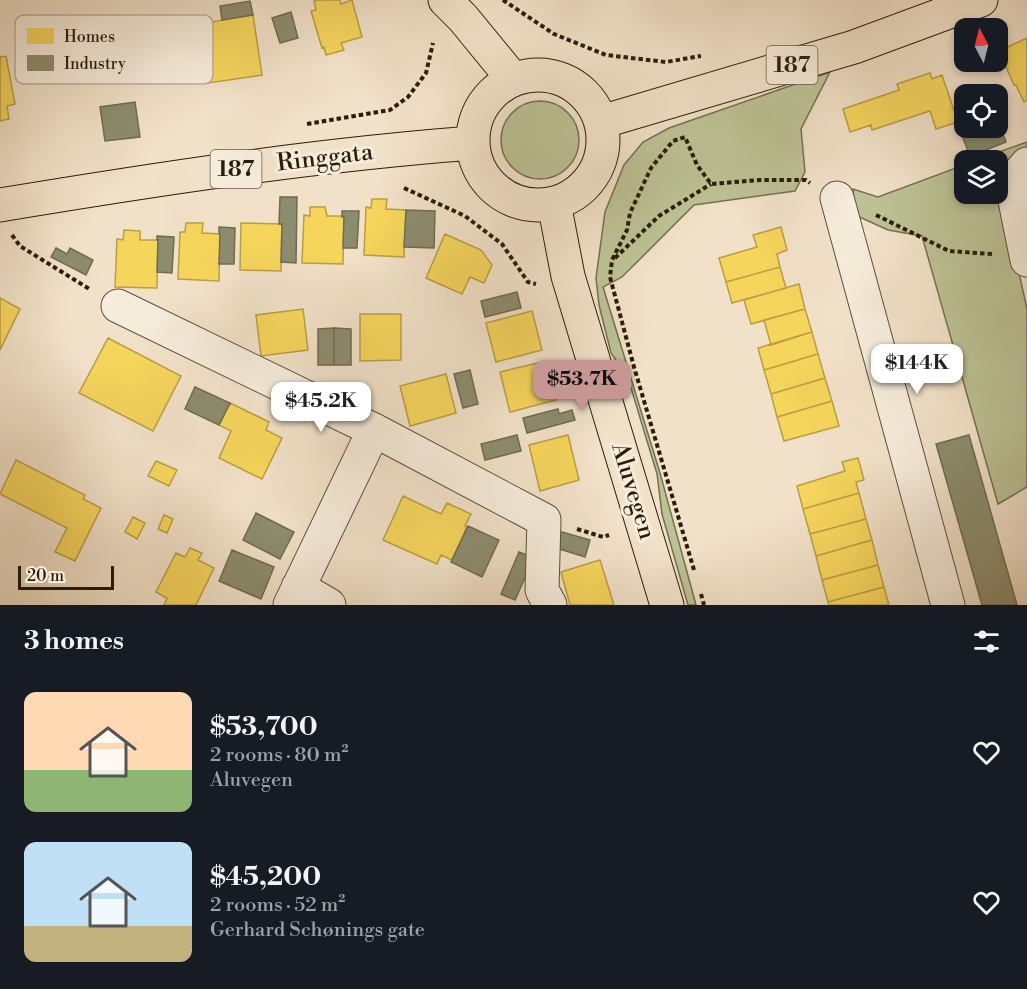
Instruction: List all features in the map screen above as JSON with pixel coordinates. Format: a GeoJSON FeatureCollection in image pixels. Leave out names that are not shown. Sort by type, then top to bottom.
{"type":"FeatureCollection","features":[{"type":"Feature","properties":{"kind":"main road"},"geometry":{"type":"LineString","coordinates":[[445,0],[464,18],[513,80]]}},
{"type":"Feature","properties":{"kind":"main road","name":"187"},"geometry":{"type":"LineString","coordinates":[[601,122],[854,47],[981,0]]}},
{"type":"Feature","properties":{"kind":"main road"},"geometry":{"type":"LineString","coordinates":[[542,75],[564,80],[575,86],[591,102],[601,122],[603,149],[596,170],[575,194],[554,203],[527,204],[505,196],[483,176],[474,153],[474,128],[482,106],[494,92],[513,80],[542,75]]}},
{"type":"Feature","properties":{"kind":"main road","name":"Ringgata"},"geometry":{"type":"LineString","coordinates":[[0,205],[211,172],[398,149],[473,143]]}},
{"type":"Feature","properties":{"kind":"main road","name":"Aluvegen"},"geometry":{"type":"LineString","coordinates":[[554,203],[568,276],[668,605]]}},
{"type":"Feature","properties":{"kind":"street"},"geometry":{"type":"LineString","coordinates":[[1027,164],[1020,172],[1013,191],[1027,260]]}},
{"type":"Feature","properties":{"kind":"street"},"geometry":{"type":"LineString","coordinates":[[837,198],[948,605]]}},
{"type":"Feature","properties":{"kind":"street"},"geometry":{"type":"LineString","coordinates":[[118,306],[374,430],[544,520],[542,590],[550,605]]}},
{"type":"Feature","properties":{"kind":"street"},"geometry":{"type":"LineString","coordinates":[[329,605],[294,596],[374,430]]}},
{"type":"Feature","properties":{"kind":"path"},"geometry":{"type":"LineString","coordinates":[[503,0],[554,34],[606,55],[666,62]]}},
{"type":"Feature","properties":{"kind":"path"},"geometry":{"type":"LineString","coordinates":[[390,110],[408,97],[426,73],[433,43]]}},
{"type":"Feature","properties":{"kind":"path"},"geometry":{"type":"LineString","coordinates":[[685,137],[673,141],[651,168],[630,213],[627,230],[612,260],[610,277],[695,573]]}},
{"type":"Feature","properties":{"kind":"path"},"geometry":{"type":"LineString","coordinates":[[612,260],[659,216],[711,184]]}},
{"type":"Feature","properties":{"kind":"path"},"geometry":{"type":"LineString","coordinates":[[404,188],[465,216],[502,244],[528,282],[543,284]]}},
{"type":"Feature","properties":{"kind":"path"},"geometry":{"type":"LineString","coordinates":[[0,205],[3,223],[20,246],[118,306]]}},
{"type":"Feature","properties":{"kind":"path"},"geometry":{"type":"LineString","coordinates":[[698,584],[704,605]]}},
{"type":"Feature","properties":{"kind":"green space"},"geometry":{"type":"Polygon","coordinates":[[[830,72],[801,129],[805,172],[795,191],[694,205],[622,277],[603,287],[660,473],[696,605],[688,605],[662,514],[657,474],[628,378],[611,353],[599,305],[596,278],[605,212],[624,165],[643,142],[669,128],[830,72]]]}},
{"type":"Feature","properties":{"kind":"green space"},"geometry":{"type":"Polygon","coordinates":[[[540,101],[555,104],[568,112],[576,125],[579,140],[576,155],[568,168],[555,176],[540,179],[525,176],[512,168],[504,155],[501,140],[504,125],[512,112],[525,104],[540,101]]]}},
{"type":"Feature","properties":{"kind":"green space"},"geometry":{"type":"Polygon","coordinates":[[[1027,142],[1027,149],[1006,215],[1027,309],[1027,487],[998,504],[922,236],[888,230],[855,215],[853,189],[878,197],[954,169],[954,204],[1008,204],[1008,150],[1004,150],[1027,142]]]}},
{"type":"Feature","properties":{"kind":"building: Homes"},"geometry":{"type":"Polygon","coordinates":[[[340,0],[341,4],[352,0],[362,37],[341,43],[344,50],[326,55],[311,11],[316,10],[314,1],[340,0]]]}},
{"type":"Feature","properties":{"kind":"building: Homes"},"geometry":{"type":"Polygon","coordinates":[[[253,15],[262,75],[213,82],[213,22],[253,15]]]}},
{"type":"Feature","properties":{"kind":"building: Homes"},"geometry":{"type":"Polygon","coordinates":[[[1027,38],[1027,100],[1024,102],[1008,71],[1008,47],[1027,38]]]}},
{"type":"Feature","properties":{"kind":"building: Homes"},"geometry":{"type":"Polygon","coordinates":[[[6,56],[15,104],[7,106],[9,119],[0,121],[0,57],[6,56]]]}},
{"type":"Feature","properties":{"kind":"building: Homes"},"geometry":{"type":"Polygon","coordinates":[[[930,73],[932,79],[942,75],[954,110],[954,123],[936,129],[930,111],[872,130],[871,125],[850,132],[843,109],[899,90],[897,84],[930,73]]]}},
{"type":"Feature","properties":{"kind":"building: Homes"},"geometry":{"type":"Polygon","coordinates":[[[372,199],[387,199],[386,209],[406,210],[404,257],[364,255],[366,207],[371,208],[372,199]]]}},
{"type":"Feature","properties":{"kind":"building: Homes"},"geometry":{"type":"Polygon","coordinates":[[[310,207],[325,207],[327,216],[344,216],[343,264],[302,263],[304,215],[310,216],[310,207]]]}},
{"type":"Feature","properties":{"kind":"building: Homes"},"geometry":{"type":"Polygon","coordinates":[[[186,223],[203,223],[202,233],[220,234],[219,281],[178,279],[180,232],[185,232],[186,223]]]}},
{"type":"Feature","properties":{"kind":"building: Homes"},"geometry":{"type":"Polygon","coordinates":[[[241,223],[282,224],[281,271],[240,270],[241,223]]]}},
{"type":"Feature","properties":{"kind":"building: Homes"},"geometry":{"type":"Polygon","coordinates":[[[781,227],[787,250],[777,254],[780,267],[726,282],[719,258],[757,247],[753,235],[781,227]]]}},
{"type":"Feature","properties":{"kind":"building: Homes"},"geometry":{"type":"Polygon","coordinates":[[[124,230],[140,231],[140,240],[158,240],[157,288],[115,287],[117,239],[123,240],[124,230]]]}},
{"type":"Feature","properties":{"kind":"building: Homes"},"geometry":{"type":"Polygon","coordinates":[[[445,234],[481,250],[492,265],[484,283],[470,277],[462,294],[426,278],[445,234]]]}},
{"type":"Feature","properties":{"kind":"building: Homes"},"geometry":{"type":"Polygon","coordinates":[[[780,267],[786,288],[732,303],[726,282],[780,267]]]}},
{"type":"Feature","properties":{"kind":"building: Homes"},"geometry":{"type":"Polygon","coordinates":[[[799,284],[805,309],[751,324],[744,300],[799,284]]]}},
{"type":"Feature","properties":{"kind":"building: Homes"},"geometry":{"type":"Polygon","coordinates":[[[0,298],[20,309],[0,350],[0,298]]]}},
{"type":"Feature","properties":{"kind":"building: Homes"},"geometry":{"type":"Polygon","coordinates":[[[303,309],[308,350],[261,356],[256,315],[303,309]]]}},
{"type":"Feature","properties":{"kind":"building: Homes"},"geometry":{"type":"Polygon","coordinates":[[[805,309],[812,332],[771,345],[764,320],[805,309]]]}},
{"type":"Feature","properties":{"kind":"building: Homes"},"geometry":{"type":"Polygon","coordinates":[[[532,311],[542,350],[496,362],[486,323],[532,311]]]}},
{"type":"Feature","properties":{"kind":"building: Homes"},"geometry":{"type":"Polygon","coordinates":[[[360,314],[401,314],[401,360],[360,361],[360,314]]]}},
{"type":"Feature","properties":{"kind":"building: Homes"},"geometry":{"type":"Polygon","coordinates":[[[812,332],[818,354],[764,370],[758,348],[812,332]]]}},
{"type":"Feature","properties":{"kind":"building: Homes"},"geometry":{"type":"Polygon","coordinates":[[[108,338],[181,376],[153,431],[79,393],[108,338]]]}},
{"type":"Feature","properties":{"kind":"building: Homes"},"geometry":{"type":"Polygon","coordinates":[[[818,354],[825,378],[771,394],[764,370],[818,354]]]}},
{"type":"Feature","properties":{"kind":"building: Homes"},"geometry":{"type":"Polygon","coordinates":[[[546,361],[556,400],[510,412],[500,372],[546,361]]]}},
{"type":"Feature","properties":{"kind":"building: Homes"},"geometry":{"type":"Polygon","coordinates":[[[446,374],[456,413],[410,426],[400,386],[446,374]]]}},
{"type":"Feature","properties":{"kind":"building: Homes"},"geometry":{"type":"Polygon","coordinates":[[[825,378],[832,401],[777,417],[771,394],[825,378]]]}},
{"type":"Feature","properties":{"kind":"building: Homes"},"geometry":{"type":"Polygon","coordinates":[[[832,401],[839,426],[784,441],[777,417],[832,401]]]}},
{"type":"Feature","properties":{"kind":"building: Homes"},"geometry":{"type":"Polygon","coordinates":[[[230,403],[269,422],[266,430],[282,438],[262,479],[219,458],[231,431],[219,425],[230,403]]]}},
{"type":"Feature","properties":{"kind":"building: Homes"},"geometry":{"type":"Polygon","coordinates":[[[568,435],[579,480],[540,491],[529,445],[568,435]]]}},
{"type":"Feature","properties":{"kind":"building: Homes"},"geometry":{"type":"Polygon","coordinates":[[[858,458],[864,480],[856,482],[859,493],[803,509],[797,486],[845,471],[842,462],[858,458]]]}},
{"type":"Feature","properties":{"kind":"building: Homes"},"geometry":{"type":"Polygon","coordinates":[[[16,460],[85,495],[83,499],[101,508],[75,561],[55,552],[67,528],[0,494],[16,460]]]}},
{"type":"Feature","properties":{"kind":"building: Homes"},"geometry":{"type":"Polygon","coordinates":[[[156,461],[177,470],[169,486],[148,476],[156,461]]]}},
{"type":"Feature","properties":{"kind":"building: Homes"},"geometry":{"type":"Polygon","coordinates":[[[859,493],[866,519],[810,534],[803,509],[859,493]]]}},
{"type":"Feature","properties":{"kind":"building: Homes"},"geometry":{"type":"Polygon","coordinates":[[[403,496],[441,514],[447,503],[471,514],[452,560],[441,555],[437,564],[383,540],[403,496]]]}},
{"type":"Feature","properties":{"kind":"building: Homes"},"geometry":{"type":"Polygon","coordinates":[[[164,515],[173,519],[167,533],[158,529],[164,515]]]}},
{"type":"Feature","properties":{"kind":"building: Homes"},"geometry":{"type":"Polygon","coordinates":[[[133,517],[145,523],[137,539],[125,532],[133,517]]]}},
{"type":"Feature","properties":{"kind":"building: Homes"},"geometry":{"type":"Polygon","coordinates":[[[866,519],[872,540],[816,556],[810,534],[866,519]]]}},
{"type":"Feature","properties":{"kind":"building: Homes"},"geometry":{"type":"Polygon","coordinates":[[[872,540],[878,565],[822,580],[816,556],[872,540]]]}},
{"type":"Feature","properties":{"kind":"building: Homes"},"geometry":{"type":"Polygon","coordinates":[[[190,548],[202,553],[198,560],[214,568],[196,605],[164,605],[167,598],[156,592],[176,553],[185,557],[190,548]]]}},
{"type":"Feature","properties":{"kind":"building: Homes"},"geometry":{"type":"Polygon","coordinates":[[[600,560],[614,605],[570,605],[561,572],[600,560]]]}},
{"type":"Feature","properties":{"kind":"building: Homes"},"geometry":{"type":"Polygon","coordinates":[[[878,565],[884,587],[828,602],[822,580],[878,565]]]}},
{"type":"Feature","properties":{"kind":"building: Homes"},"geometry":{"type":"Polygon","coordinates":[[[884,587],[889,605],[829,605],[828,602],[884,587]]]}},
{"type":"Feature","properties":{"kind":"building: Industry"},"geometry":{"type":"Polygon","coordinates":[[[250,1],[253,15],[222,20],[220,6],[250,1]]]}},
{"type":"Feature","properties":{"kind":"building: Industry"},"geometry":{"type":"Polygon","coordinates":[[[291,12],[298,38],[280,43],[272,18],[291,12]]]}},
{"type":"Feature","properties":{"kind":"building: Industry"},"geometry":{"type":"Polygon","coordinates":[[[135,102],[140,137],[105,141],[100,107],[135,102]]]}},
{"type":"Feature","properties":{"kind":"building: Industry"},"geometry":{"type":"Polygon","coordinates":[[[963,138],[1004,138],[1006,142],[985,150],[968,150],[963,138]]]}},
{"type":"Feature","properties":{"kind":"building: Industry"},"geometry":{"type":"Polygon","coordinates":[[[280,197],[297,197],[296,263],[281,262],[280,197]]]}},
{"type":"Feature","properties":{"kind":"building: Industry"},"geometry":{"type":"Polygon","coordinates":[[[406,210],[435,211],[434,248],[404,247],[406,210]]]}},
{"type":"Feature","properties":{"kind":"building: Industry"},"geometry":{"type":"Polygon","coordinates":[[[342,211],[359,211],[357,248],[343,248],[344,216],[342,217],[342,211]]]}},
{"type":"Feature","properties":{"kind":"building: Industry"},"geometry":{"type":"Polygon","coordinates":[[[219,227],[235,228],[234,264],[219,264],[219,227]]]}},
{"type":"Feature","properties":{"kind":"building: Industry"},"geometry":{"type":"Polygon","coordinates":[[[157,236],[174,237],[172,273],[157,272],[157,236]]]}},
{"type":"Feature","properties":{"kind":"building: Industry"},"geometry":{"type":"Polygon","coordinates":[[[56,248],[67,254],[70,248],[93,260],[86,275],[51,257],[56,248]]]}},
{"type":"Feature","properties":{"kind":"building: Industry"},"geometry":{"type":"Polygon","coordinates":[[[517,292],[521,308],[485,317],[481,301],[517,292]]]}},
{"type":"Feature","properties":{"kind":"building: Industry"},"geometry":{"type":"Polygon","coordinates":[[[334,328],[351,329],[351,365],[334,365],[334,328]]]}},
{"type":"Feature","properties":{"kind":"building: Industry"},"geometry":{"type":"Polygon","coordinates":[[[334,328],[334,365],[318,365],[318,329],[334,328]]]}},
{"type":"Feature","properties":{"kind":"building: Industry"},"geometry":{"type":"Polygon","coordinates":[[[470,370],[478,404],[463,408],[454,374],[470,370]]]}},
{"type":"Feature","properties":{"kind":"building: Industry"},"geometry":{"type":"Polygon","coordinates":[[[195,387],[230,403],[219,425],[185,409],[195,387]]]}},
{"type":"Feature","properties":{"kind":"building: Industry"},"geometry":{"type":"Polygon","coordinates":[[[558,409],[559,414],[572,410],[575,420],[527,433],[523,418],[558,409]]]}},
{"type":"Feature","properties":{"kind":"building: Industry"},"geometry":{"type":"Polygon","coordinates":[[[517,435],[521,451],[485,460],[481,444],[517,435]]]}},
{"type":"Feature","properties":{"kind":"building: Industry"},"geometry":{"type":"Polygon","coordinates":[[[969,435],[1017,605],[982,605],[936,444],[969,435]]]}},
{"type":"Feature","properties":{"kind":"building: Industry"},"geometry":{"type":"Polygon","coordinates":[[[256,513],[294,532],[280,559],[243,540],[256,513]]]}},
{"type":"Feature","properties":{"kind":"building: Industry"},"geometry":{"type":"Polygon","coordinates":[[[468,526],[499,540],[482,577],[451,562],[468,526]]]}},
{"type":"Feature","properties":{"kind":"building: Industry"},"geometry":{"type":"Polygon","coordinates":[[[555,530],[590,540],[585,557],[550,546],[555,530]]]}},
{"type":"Feature","properties":{"kind":"building: Industry"},"geometry":{"type":"Polygon","coordinates":[[[232,550],[274,567],[261,599],[219,581],[232,550]]]}},
{"type":"Feature","properties":{"kind":"building: Industry"},"geometry":{"type":"Polygon","coordinates":[[[519,552],[534,558],[515,600],[501,594],[519,552]]]}}]}
